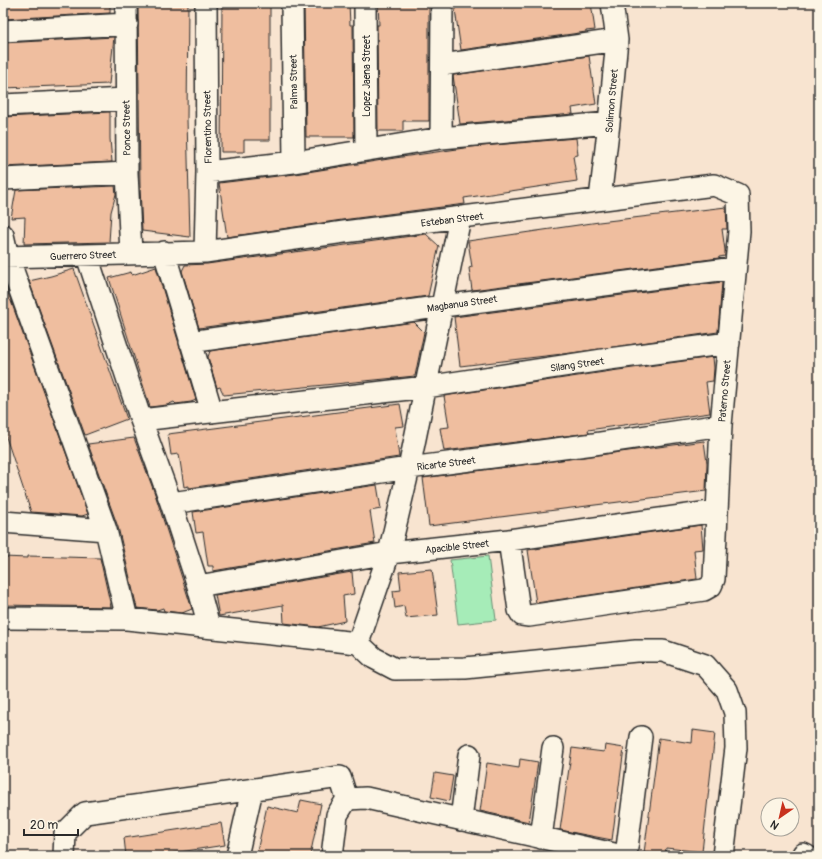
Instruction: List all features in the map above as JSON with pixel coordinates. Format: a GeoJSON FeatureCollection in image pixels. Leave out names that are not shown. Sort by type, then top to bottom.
{"type":"FeatureCollection","features":[{"type":"Feature","properties":{"kind":"street","name":"Ponce Street"},"geometry":{"type":"LineString","coordinates":[[126,3],[127,173],[131,253]]}},
{"type":"Feature","properties":{"kind":"street","name":"Florentino Street"},"geometry":{"type":"LineString","coordinates":[[205,252],[207,172],[206,3]]}},
{"type":"Feature","properties":{"kind":"street","name":"Palma Street"},"geometry":{"type":"LineString","coordinates":[[292,3],[294,162]]}},
{"type":"Feature","properties":{"kind":"street","name":"Lopez Jaena Street"},"geometry":{"type":"LineString","coordinates":[[366,3],[366,149]]}},
{"type":"Feature","properties":{"kind":"street"},"geometry":{"type":"LineString","coordinates":[[441,138],[442,3]]}},
{"type":"Feature","properties":{"kind":"street","name":"Solimon Street"},"geometry":{"type":"LineString","coordinates":[[600,198],[617,40],[612,3]]}},
{"type":"Feature","properties":{"kind":"street"},"geometry":{"type":"LineString","coordinates":[[3,31],[127,24]]}},
{"type":"Feature","properties":{"kind":"street"},"geometry":{"type":"LineString","coordinates":[[442,64],[617,40]]}},
{"type":"Feature","properties":{"kind":"street"},"geometry":{"type":"LineString","coordinates":[[3,105],[126,99]]}},
{"type":"Feature","properties":{"kind":"street"},"geometry":{"type":"LineString","coordinates":[[207,172],[294,162],[366,149],[441,138],[609,123]]}},
{"type":"Feature","properties":{"kind":"street"},"geometry":{"type":"LineString","coordinates":[[3,179],[127,173]]}},
{"type":"Feature","properties":{"kind":"street","name":"Esteban Street"},"geometry":{"type":"LineString","coordinates":[[164,252],[205,252],[600,198],[714,185],[738,195]]}},
{"type":"Feature","properties":{"kind":"street","name":"Paterno Street"},"geometry":{"type":"LineString","coordinates":[[509,540],[519,610],[522,615],[529,616],[704,590],[711,586],[714,579],[721,425],[739,231],[738,195]]}},
{"type":"Feature","properties":{"kind":"street"},"geometry":{"type":"LineString","coordinates":[[358,643],[389,553],[409,468],[460,218]]}},
{"type":"Feature","properties":{"kind":"street"},"geometry":{"type":"LineString","coordinates":[[3,235],[5,257],[106,530],[127,620]]}},
{"type":"Feature","properties":{"kind":"street"},"geometry":{"type":"LineString","coordinates":[[164,252],[212,412]]}},
{"type":"Feature","properties":{"kind":"street","name":"Guerrero Street"},"geometry":{"type":"LineString","coordinates":[[5,257],[87,256],[164,252]]}},
{"type":"Feature","properties":{"kind":"street"},"geometry":{"type":"LineString","coordinates":[[87,256],[141,420],[171,503],[198,586],[209,627]]}},
{"type":"Feature","properties":{"kind":"street","name":"Magbanua Street"},"geometry":{"type":"LineString","coordinates":[[190,342],[443,306],[735,268]]}},
{"type":"Feature","properties":{"kind":"street","name":"Silang Street"},"geometry":{"type":"LineString","coordinates":[[141,420],[426,387],[609,359],[728,343]]}},
{"type":"Feature","properties":{"kind":"street","name":"Ricarte Street"},"geometry":{"type":"LineString","coordinates":[[171,503],[409,468],[594,444],[721,425]]}},
{"type":"Feature","properties":{"kind":"street","name":"Apacible Street"},"geometry":{"type":"LineString","coordinates":[[198,586],[389,553],[509,540],[717,511]]}},
{"type":"Feature","properties":{"kind":"street"},"geometry":{"type":"LineString","coordinates":[[3,522],[106,530]]}},
{"type":"Feature","properties":{"kind":"street"},"geometry":{"type":"LineString","coordinates":[[3,618],[127,620],[358,643],[374,658],[395,668],[464,668],[636,651],[662,650],[705,665],[727,690],[735,713],[736,748],[724,856]]}},
{"type":"Feature","properties":{"kind":"street"},"geometry":{"type":"LineString","coordinates":[[626,856],[641,737]]}},
{"type":"Feature","properties":{"kind":"street"},"geometry":{"type":"LineString","coordinates":[[541,838],[553,748]]}},
{"type":"Feature","properties":{"kind":"street"},"geometry":{"type":"LineString","coordinates":[[461,820],[469,756]]}},
{"type":"Feature","properties":{"kind":"street"},"geometry":{"type":"LineString","coordinates":[[64,856],[65,833],[85,813],[340,777],[347,799],[337,815],[332,856]]}},
{"type":"Feature","properties":{"kind":"street"},"geometry":{"type":"LineString","coordinates":[[237,856],[252,790]]}},
{"type":"Feature","properties":{"kind":"street"},"geometry":{"type":"LineString","coordinates":[[347,799],[366,798],[623,856]]}},
{"type":"Feature","properties":{"kind":"green space"},"geometry":{"type":"Polygon","coordinates":[[[488,556],[496,620],[458,624],[450,560],[488,556]]]}},
{"type":"Feature","properties":{"kind":"building"},"geometry":{"type":"Polygon","coordinates":[[[3,3],[110,3],[110,13],[3,19],[3,3]]]}},
{"type":"Feature","properties":{"kind":"building"},"geometry":{"type":"Polygon","coordinates":[[[138,3],[188,3],[187,119],[190,237],[142,231],[140,186],[138,3]]]}},
{"type":"Feature","properties":{"kind":"building"},"geometry":{"type":"Polygon","coordinates":[[[222,3],[270,3],[270,140],[244,140],[244,152],[221,152],[222,3]]]}},
{"type":"Feature","properties":{"kind":"building"},"geometry":{"type":"Polygon","coordinates":[[[304,3],[349,3],[350,25],[353,25],[354,137],[306,137],[304,3]]]}},
{"type":"Feature","properties":{"kind":"building"},"geometry":{"type":"Polygon","coordinates":[[[378,3],[429,3],[429,121],[403,121],[403,131],[378,131],[378,3]]]}},
{"type":"Feature","properties":{"kind":"building"},"geometry":{"type":"Polygon","coordinates":[[[454,3],[591,3],[595,30],[461,50],[454,3]]]}},
{"type":"Feature","properties":{"kind":"building"},"geometry":{"type":"Polygon","coordinates":[[[114,37],[109,84],[3,88],[3,43],[114,37]]]}},
{"type":"Feature","properties":{"kind":"building"},"geometry":{"type":"Polygon","coordinates":[[[589,56],[596,104],[572,108],[573,114],[460,124],[453,75],[589,56]]]}},
{"type":"Feature","properties":{"kind":"building"},"geometry":{"type":"Polygon","coordinates":[[[110,112],[112,162],[3,167],[3,117],[110,112]]]}},
{"type":"Feature","properties":{"kind":"building"},"geometry":{"type":"Polygon","coordinates":[[[576,138],[578,155],[573,156],[577,181],[464,198],[465,204],[227,237],[219,183],[295,174],[471,147],[576,138]]]}},
{"type":"Feature","properties":{"kind":"building"},"geometry":{"type":"Polygon","coordinates":[[[115,186],[116,194],[111,212],[109,242],[24,244],[25,217],[11,218],[16,190],[115,186]]]}},
{"type":"Feature","properties":{"kind":"building"},"geometry":{"type":"Polygon","coordinates":[[[726,207],[727,229],[722,229],[725,256],[719,258],[472,290],[469,268],[472,267],[468,241],[599,222],[726,207]]]}},
{"type":"Feature","properties":{"kind":"building"},"geometry":{"type":"Polygon","coordinates":[[[426,234],[439,246],[428,296],[199,328],[182,271],[185,265],[207,264],[426,234]]]}},
{"type":"Feature","properties":{"kind":"building"},"geometry":{"type":"Polygon","coordinates":[[[156,267],[196,400],[176,404],[174,402],[167,405],[150,407],[109,278],[131,272],[132,275],[156,267]]]}},
{"type":"Feature","properties":{"kind":"building"},"geometry":{"type":"Polygon","coordinates":[[[74,269],[127,419],[85,435],[29,281],[74,269]]]}},
{"type":"Feature","properties":{"kind":"building"},"geometry":{"type":"Polygon","coordinates":[[[3,279],[88,514],[82,516],[31,512],[3,428],[3,279]]]}},
{"type":"Feature","properties":{"kind":"building"},"geometry":{"type":"Polygon","coordinates":[[[722,282],[718,332],[571,353],[460,366],[454,317],[722,282]]]}},
{"type":"Feature","properties":{"kind":"building"},"geometry":{"type":"Polygon","coordinates":[[[414,322],[424,332],[415,376],[224,395],[220,387],[217,388],[208,357],[210,351],[414,322]]]}},
{"type":"Feature","properties":{"kind":"building"},"geometry":{"type":"Polygon","coordinates":[[[713,357],[713,381],[706,382],[710,413],[588,430],[589,433],[444,451],[440,428],[449,427],[444,396],[713,357]]]}},
{"type":"Feature","properties":{"kind":"building"},"geometry":{"type":"Polygon","coordinates":[[[400,404],[404,426],[395,427],[399,457],[189,488],[189,486],[184,487],[179,454],[171,455],[168,434],[400,404]]]}},
{"type":"Feature","properties":{"kind":"building"},"geometry":{"type":"Polygon","coordinates":[[[134,438],[155,494],[192,609],[182,613],[164,611],[163,608],[157,610],[137,608],[118,527],[88,444],[134,438]]]}},
{"type":"Feature","properties":{"kind":"building"},"geometry":{"type":"Polygon","coordinates":[[[704,441],[707,463],[706,491],[429,526],[423,478],[704,441]]]}},
{"type":"Feature","properties":{"kind":"building"},"geometry":{"type":"Polygon","coordinates":[[[377,485],[381,509],[370,511],[375,543],[213,571],[213,566],[208,566],[203,532],[196,533],[193,512],[377,485]]]}},
{"type":"Feature","properties":{"kind":"building"},"geometry":{"type":"Polygon","coordinates":[[[701,525],[703,549],[694,550],[697,579],[536,603],[528,550],[701,525]]]}},
{"type":"Feature","properties":{"kind":"building"},"geometry":{"type":"Polygon","coordinates":[[[28,556],[100,558],[111,607],[3,605],[3,557],[28,558],[28,556]]]}},
{"type":"Feature","properties":{"kind":"building"},"geometry":{"type":"Polygon","coordinates":[[[432,569],[438,615],[406,618],[404,606],[395,608],[393,591],[401,590],[399,572],[432,569]]]}},
{"type":"Feature","properties":{"kind":"building"},"geometry":{"type":"Polygon","coordinates":[[[352,572],[354,594],[343,596],[345,621],[318,627],[284,623],[283,605],[219,616],[215,595],[352,572]]]}},
{"type":"Feature","properties":{"kind":"building"},"geometry":{"type":"Polygon","coordinates":[[[693,730],[715,733],[702,852],[666,848],[665,855],[644,853],[659,738],[692,743],[693,730]]]}},
{"type":"Feature","properties":{"kind":"building"},"geometry":{"type":"Polygon","coordinates":[[[605,745],[624,748],[612,840],[560,830],[572,748],[604,752],[605,745]]]}},
{"type":"Feature","properties":{"kind":"building"},"geometry":{"type":"Polygon","coordinates":[[[520,759],[538,762],[529,822],[480,811],[487,763],[519,768],[520,759]]]}},
{"type":"Feature","properties":{"kind":"building"},"geometry":{"type":"Polygon","coordinates":[[[435,773],[453,776],[449,801],[431,797],[435,773]]]}},
{"type":"Feature","properties":{"kind":"building"},"geometry":{"type":"Polygon","coordinates":[[[301,800],[321,804],[310,856],[256,856],[267,806],[298,813],[301,800]]]}},
{"type":"Feature","properties":{"kind":"building"},"geometry":{"type":"Polygon","coordinates":[[[221,823],[225,845],[173,853],[173,856],[126,856],[124,838],[221,823]]]}}]}
